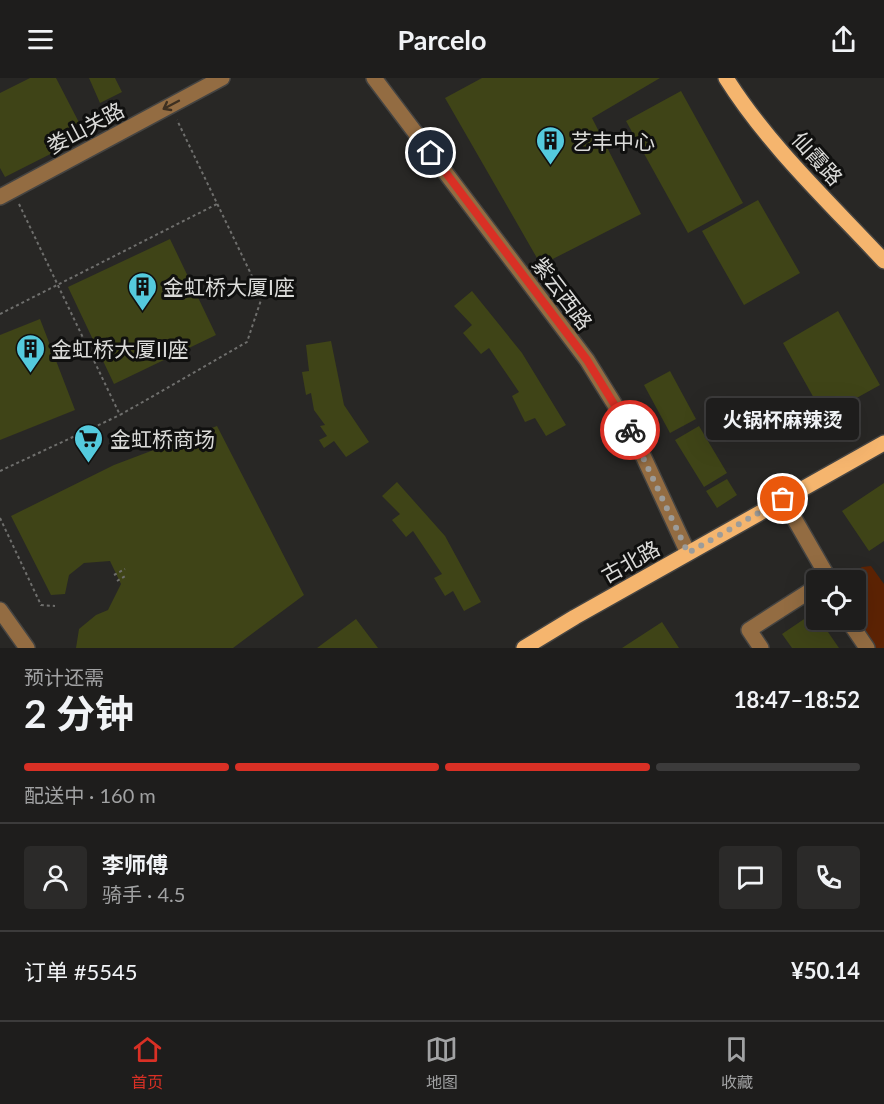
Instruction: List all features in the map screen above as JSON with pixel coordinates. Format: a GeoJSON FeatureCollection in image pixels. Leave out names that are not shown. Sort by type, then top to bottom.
{"type":"FeatureCollection","features":[{"type":"Feature","properties":{"kind":"main road","name":"仙霞路"},"geometry":{"type":"LineString","coordinates":[[726,78],[739,98],[797,168],[884,261]]}},
{"type":"Feature","properties":{"kind":"main road","name":"古北路"},"geometry":{"type":"LineString","coordinates":[[524,648],[884,443]]}},
{"type":"Feature","properties":{"kind":"street","name":"娄山关路"},"geometry":{"type":"LineString","coordinates":[[6,194],[222,78]]}},
{"type":"Feature","properties":{"kind":"street","name":"紫云西路"},"geometry":{"type":"LineString","coordinates":[[374,78],[587,360],[633,434],[688,553]]}},
{"type":"Feature","properties":{"kind":"street"},"geometry":{"type":"LineString","coordinates":[[783,499],[824,570]]}},
{"type":"Feature","properties":{"kind":"street"},"geometry":{"type":"LineString","coordinates":[[756,646],[749,630],[806,593]]}},
{"type":"Feature","properties":{"kind":"street"},"geometry":{"type":"LineString","coordinates":[[0,609],[27,648]]}},
{"type":"Feature","properties":{"kind":"street"},"geometry":{"type":"LineString","coordinates":[[855,630],[867,648]]}},
{"type":"Feature","properties":{"kind":"path"},"geometry":{"type":"LineString","coordinates":[[0,471],[120,415],[247,342],[262,297],[170,105]]}},
{"type":"Feature","properties":{"kind":"path"},"geometry":{"type":"LineString","coordinates":[[6,194],[58,284],[120,415]]}},
{"type":"Feature","properties":{"kind":"path"},"geometry":{"type":"LineString","coordinates":[[0,314],[217,204]]}},
{"type":"Feature","properties":{"kind":"path"},"geometry":{"type":"LineString","coordinates":[[0,518],[41,604],[55,606]]}},
{"type":"Feature","properties":{"kind":"path"},"geometry":{"type":"LineString","coordinates":[[114,575],[125,569]]}},
{"type":"Feature","properties":{"kind":"path"},"geometry":{"type":"LineString","coordinates":[[117,581],[127,575]]}},
{"type":"Feature","properties":{"kind":"shaded area"},"geometry":{"type":"Polygon","coordinates":[[[871,566],[884,584],[884,648],[874,648],[862,630],[866,630],[866,570],[858,570],[871,566]]]}},
{"type":"Feature","properties":{"kind":"building"},"geometry":{"type":"Polygon","coordinates":[[[30,78],[56,78],[86,136],[5,177],[0,168],[0,93],[30,78]]]}},
{"type":"Feature","properties":{"kind":"building"},"geometry":{"type":"Polygon","coordinates":[[[89,78],[115,78],[122,92],[100,103],[89,78]]]}},
{"type":"Feature","properties":{"kind":"building","name":"艺丰中心"},"geometry":{"type":"Polygon","coordinates":[[[482,78],[660,78],[592,118],[641,214],[541,265],[445,98],[482,78]]]}},
{"type":"Feature","properties":{"kind":"building"},"geometry":{"type":"Polygon","coordinates":[[[681,91],[743,203],[688,233],[626,121],[681,91]]]}},
{"type":"Feature","properties":{"kind":"building"},"geometry":{"type":"Polygon","coordinates":[[[758,200],[800,273],[744,305],[702,231],[758,200]]]}},
{"type":"Feature","properties":{"kind":"building","name":"金虹桥大厦I座"},"geometry":{"type":"Polygon","coordinates":[[[170,239],[216,335],[114,384],[68,287],[170,239]]]}},
{"type":"Feature","properties":{"kind":"building"},"geometry":{"type":"Polygon","coordinates":[[[472,291],[522,353],[566,425],[546,436],[535,418],[525,422],[512,396],[519,392],[489,348],[481,354],[463,333],[472,325],[454,306],[472,291]]]}},
{"type":"Feature","properties":{"kind":"building"},"geometry":{"type":"Polygon","coordinates":[[[838,311],[880,385],[824,416],[783,343],[838,311]]]}},
{"type":"Feature","properties":{"kind":"building","name":"金虹桥大厦II座"},"geometry":{"type":"Polygon","coordinates":[[[40,319],[75,410],[0,440],[0,335],[40,319]]]}},
{"type":"Feature","properties":{"kind":"building"},"geometry":{"type":"Polygon","coordinates":[[[331,341],[344,405],[369,442],[346,457],[334,441],[324,448],[319,440],[327,436],[320,426],[325,425],[314,410],[311,393],[306,395],[302,372],[309,371],[306,345],[331,341]]]}},
{"type":"Feature","properties":{"kind":"building"},"geometry":{"type":"Polygon","coordinates":[[[670,371],[696,419],[670,433],[644,385],[670,371]]]}},
{"type":"Feature","properties":{"kind":"building"},"geometry":{"type":"Polygon","coordinates":[[[217,426],[304,595],[233,648],[76,648],[79,629],[96,615],[108,610],[121,584],[110,561],[84,563],[69,575],[65,594],[51,595],[11,516],[114,465],[217,426]]]}},
{"type":"Feature","properties":{"kind":"building"},"geometry":{"type":"Polygon","coordinates":[[[699,426],[727,473],[704,487],[675,440],[699,426]]]}},
{"type":"Feature","properties":{"kind":"building"},"geometry":{"type":"Polygon","coordinates":[[[727,479],[737,495],[717,508],[706,491],[727,479]]]}},
{"type":"Feature","properties":{"kind":"building"},"geometry":{"type":"Polygon","coordinates":[[[397,482],[445,536],[481,602],[464,611],[453,591],[445,596],[434,578],[442,574],[413,531],[406,537],[392,520],[400,514],[382,496],[397,482]]]}},
{"type":"Feature","properties":{"kind":"building"},"geometry":{"type":"Polygon","coordinates":[[[884,483],[884,541],[869,551],[842,511],[884,483]]]}},
{"type":"Feature","properties":{"kind":"building"},"geometry":{"type":"Polygon","coordinates":[[[806,618],[806,630],[831,630],[828,632],[839,648],[792,648],[782,634],[806,618]]]}},
{"type":"Feature","properties":{"kind":"building"},"geometry":{"type":"Polygon","coordinates":[[[356,619],[378,648],[317,648],[356,619]]]}},
{"type":"Feature","properties":{"kind":"building"},"geometry":{"type":"Polygon","coordinates":[[[662,622],[679,648],[622,648],[662,622]]]}},
{"type":"Feature","properties":{"kind":"way so far"},"geometry":{"type":"LineString","coordinates":[[630,430],[688,553],[783,499]]}},
{"type":"Feature","properties":{"kind":"place","name":"艺丰中心"},"geometry":{"type":"Point","coordinates":[550,166]}},
{"type":"Feature","properties":{"kind":"place","name":"金虹桥大厦I座"},"geometry":{"type":"Point","coordinates":[142,312]}},
{"type":"Feature","properties":{"kind":"place","name":"金虹桥大厦II座"},"geometry":{"type":"Point","coordinates":[30,374]}},
{"type":"Feature","properties":{"kind":"place","name":"金虹桥商场"},"geometry":{"type":"Point","coordinates":[89,464]}},
{"type":"Feature","properties":{"kind":"place","name":"火锅杯麻辣烫"},"geometry":{"type":"Point","coordinates":[783,499]}},
{"type":"Feature","properties":{"kind":"route"},"geometry":{"type":"LineString","coordinates":[[431,153],[587,360],[630,430]]}}]}
